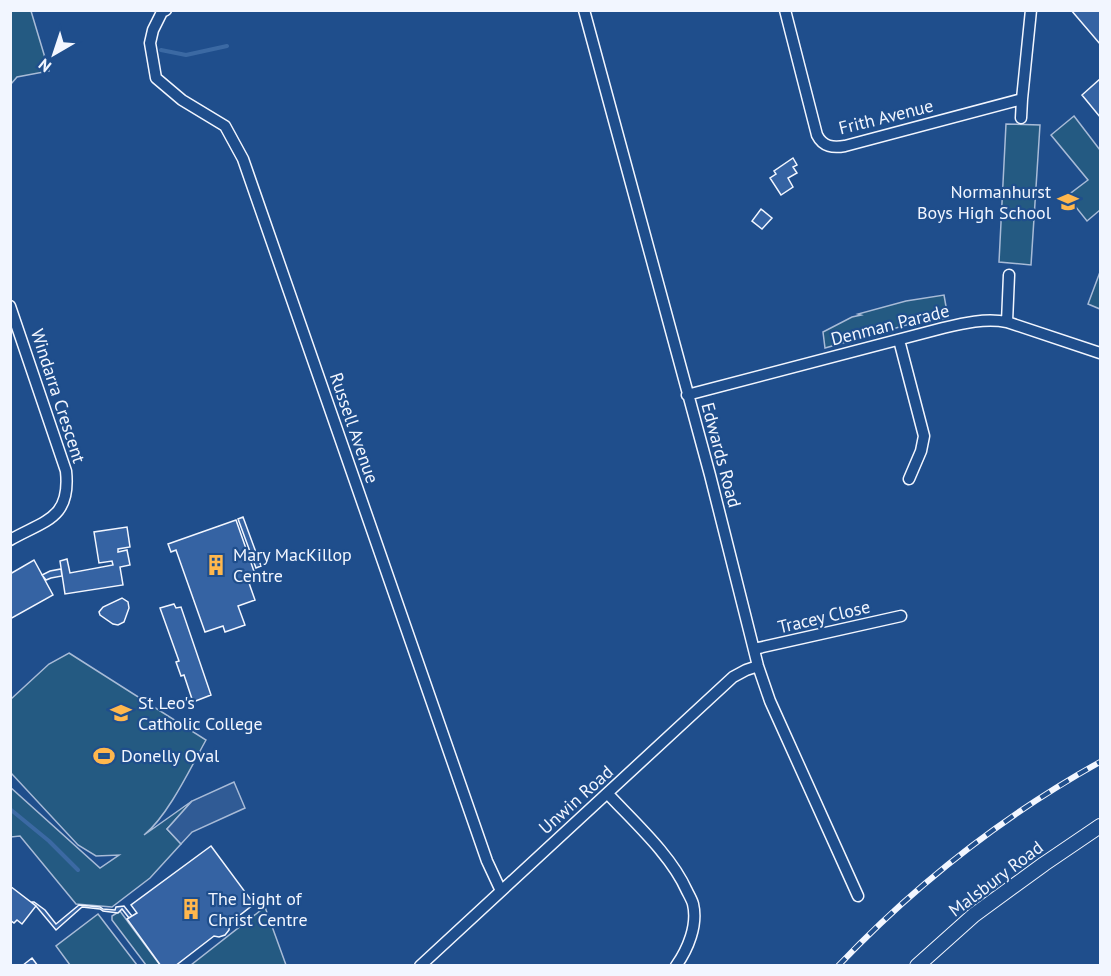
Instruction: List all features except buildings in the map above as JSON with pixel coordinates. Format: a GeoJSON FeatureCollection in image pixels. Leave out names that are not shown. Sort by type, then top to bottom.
{"type":"FeatureCollection","features":[{"type":"Feature","properties":{"kind":"street","name":"Russell Avenue"},"geometry":{"type":"LineString","coordinates":[[166,10],[162,12],[153,30],[150,44],[156,78],[182,100],[225,126],[243,159],[483,850],[501,891]]}},
{"type":"Feature","properties":{"kind":"street","name":"Edwards Road"},"geometry":{"type":"LineString","coordinates":[[584,10],[710,475],[758,666],[770,701],[858,896]]}},
{"type":"Feature","properties":{"kind":"street","name":"Frith Avenue"},"geometry":{"type":"LineString","coordinates":[[785,10],[817,135],[826,145],[845,146],[1022,99]]}},
{"type":"Feature","properties":{"kind":"street"},"geometry":{"type":"LineString","coordinates":[[1021,118],[1031,10]]}},
{"type":"Feature","properties":{"kind":"street"},"geometry":{"type":"LineString","coordinates":[[1007,321],[1009,275]]}},
{"type":"Feature","properties":{"kind":"street","name":"Windarra Crescent"},"geometry":{"type":"LineString","coordinates":[[10,306],[66,471],[68,485],[66,496],[54,516],[10,540]]}},
{"type":"Feature","properties":{"kind":"street","name":"Denman Parade"},"geometry":{"type":"LineString","coordinates":[[687,395],[971,322],[1007,321],[1101,353]]}},
{"type":"Feature","properties":{"kind":"street"},"geometry":{"type":"LineString","coordinates":[[899,340],[924,436],[921,451],[909,479]]}},
{"type":"Feature","properties":{"kind":"street","name":"Tracey Close"},"geometry":{"type":"LineString","coordinates":[[754,649],[901,616]]}},
{"type":"Feature","properties":{"kind":"street","name":"Unwin Road"},"geometry":{"type":"LineString","coordinates":[[420,966],[733,678],[758,666]]}},
{"type":"Feature","properties":{"kind":"street"},"geometry":{"type":"LineString","coordinates":[[608,794],[670,862],[684,883],[693,905],[694,929],[686,952],[676,966]]}},
{"type":"Feature","properties":{"kind":"street","name":"Malsbury Road"},"geometry":{"type":"LineString","coordinates":[[917,966],[974,915],[1101,826]]}},
{"type":"Feature","properties":{"kind":"shaded area"},"geometry":{"type":"Polygon","coordinates":[[[11,10],[31,11],[49,71],[17,77],[11,84],[11,10]]]}},
{"type":"Feature","properties":{"kind":"shaded area"},"geometry":{"type":"Polygon","coordinates":[[[1074,116],[1100,150],[1100,210],[1087,221],[1067,196],[1088,180],[1051,135],[1074,116]]]}},
{"type":"Feature","properties":{"kind":"shaded area"},"geometry":{"type":"Polygon","coordinates":[[[1006,124],[1040,125],[1031,265],[999,262],[1006,124]]]}},
{"type":"Feature","properties":{"kind":"shaded area"},"geometry":{"type":"Polygon","coordinates":[[[1100,272],[1100,309],[1088,304],[1100,272]]]}},
{"type":"Feature","properties":{"kind":"shaded area"},"geometry":{"type":"Polygon","coordinates":[[[944,295],[948,318],[910,324],[825,348],[823,332],[852,317],[861,315],[858,314],[906,301],[944,295]]]}},
{"type":"Feature","properties":{"kind":"shaded area","name":"Donelly Oval"},"geometry":{"type":"Polygon","coordinates":[[[69,653],[206,740],[170,804],[144,835],[192,801],[167,829],[181,844],[150,878],[112,907],[76,904],[20,836],[11,837],[10,787],[100,868],[119,855],[96,856],[78,845],[11,773],[11,699],[49,664],[69,653]]]}},
{"type":"Feature","properties":{"kind":"shaded area"},"geometry":{"type":"Polygon","coordinates":[[[234,782],[245,808],[192,832],[181,844],[167,829],[192,801],[234,782]]]}},
{"type":"Feature","properties":{"kind":"shaded area"},"geometry":{"type":"Polygon","coordinates":[[[265,907],[286,965],[191,965],[265,907]]]}},
{"type":"Feature","properties":{"kind":"shaded area"},"geometry":{"type":"Polygon","coordinates":[[[120,911],[160,965],[146,965],[112,920],[112,916],[120,911]]]}},
{"type":"Feature","properties":{"kind":"shaded area"},"geometry":{"type":"Polygon","coordinates":[[[98,914],[137,965],[70,965],[56,946],[98,914]]]}},
{"type":"Feature","properties":{"kind":"waterway"},"geometry":{"type":"LineString","coordinates":[[161,50],[186,55],[227,46]]}},
{"type":"Feature","properties":{"kind":"waterway"},"geometry":{"type":"LineString","coordinates":[[10,809],[49,841],[78,870]]}},
{"type":"Feature","properties":{"kind":"railway"},"geometry":{"type":"LineString","coordinates":[[838,966],[867,936],[961,854],[1029,805],[1100,762]]}},
{"type":"Feature","properties":{"kind":"place","name":"Normanhurst Boys High School"},"geometry":{"type":"Point","coordinates":[1068,202]}},
{"type":"Feature","properties":{"kind":"place","name":"Mary MacKillop Centre"},"geometry":{"type":"Point","coordinates":[216,565]}},
{"type":"Feature","properties":{"kind":"place","name":"St Leo's Catholic College"},"geometry":{"type":"Point","coordinates":[121,713]}},
{"type":"Feature","properties":{"kind":"place","name":"Donelly Oval"},"geometry":{"type":"Point","coordinates":[104,756]}},
{"type":"Feature","properties":{"kind":"place","name":"The Light of Christ Centre"},"geometry":{"type":"Point","coordinates":[191,909]}}]}
